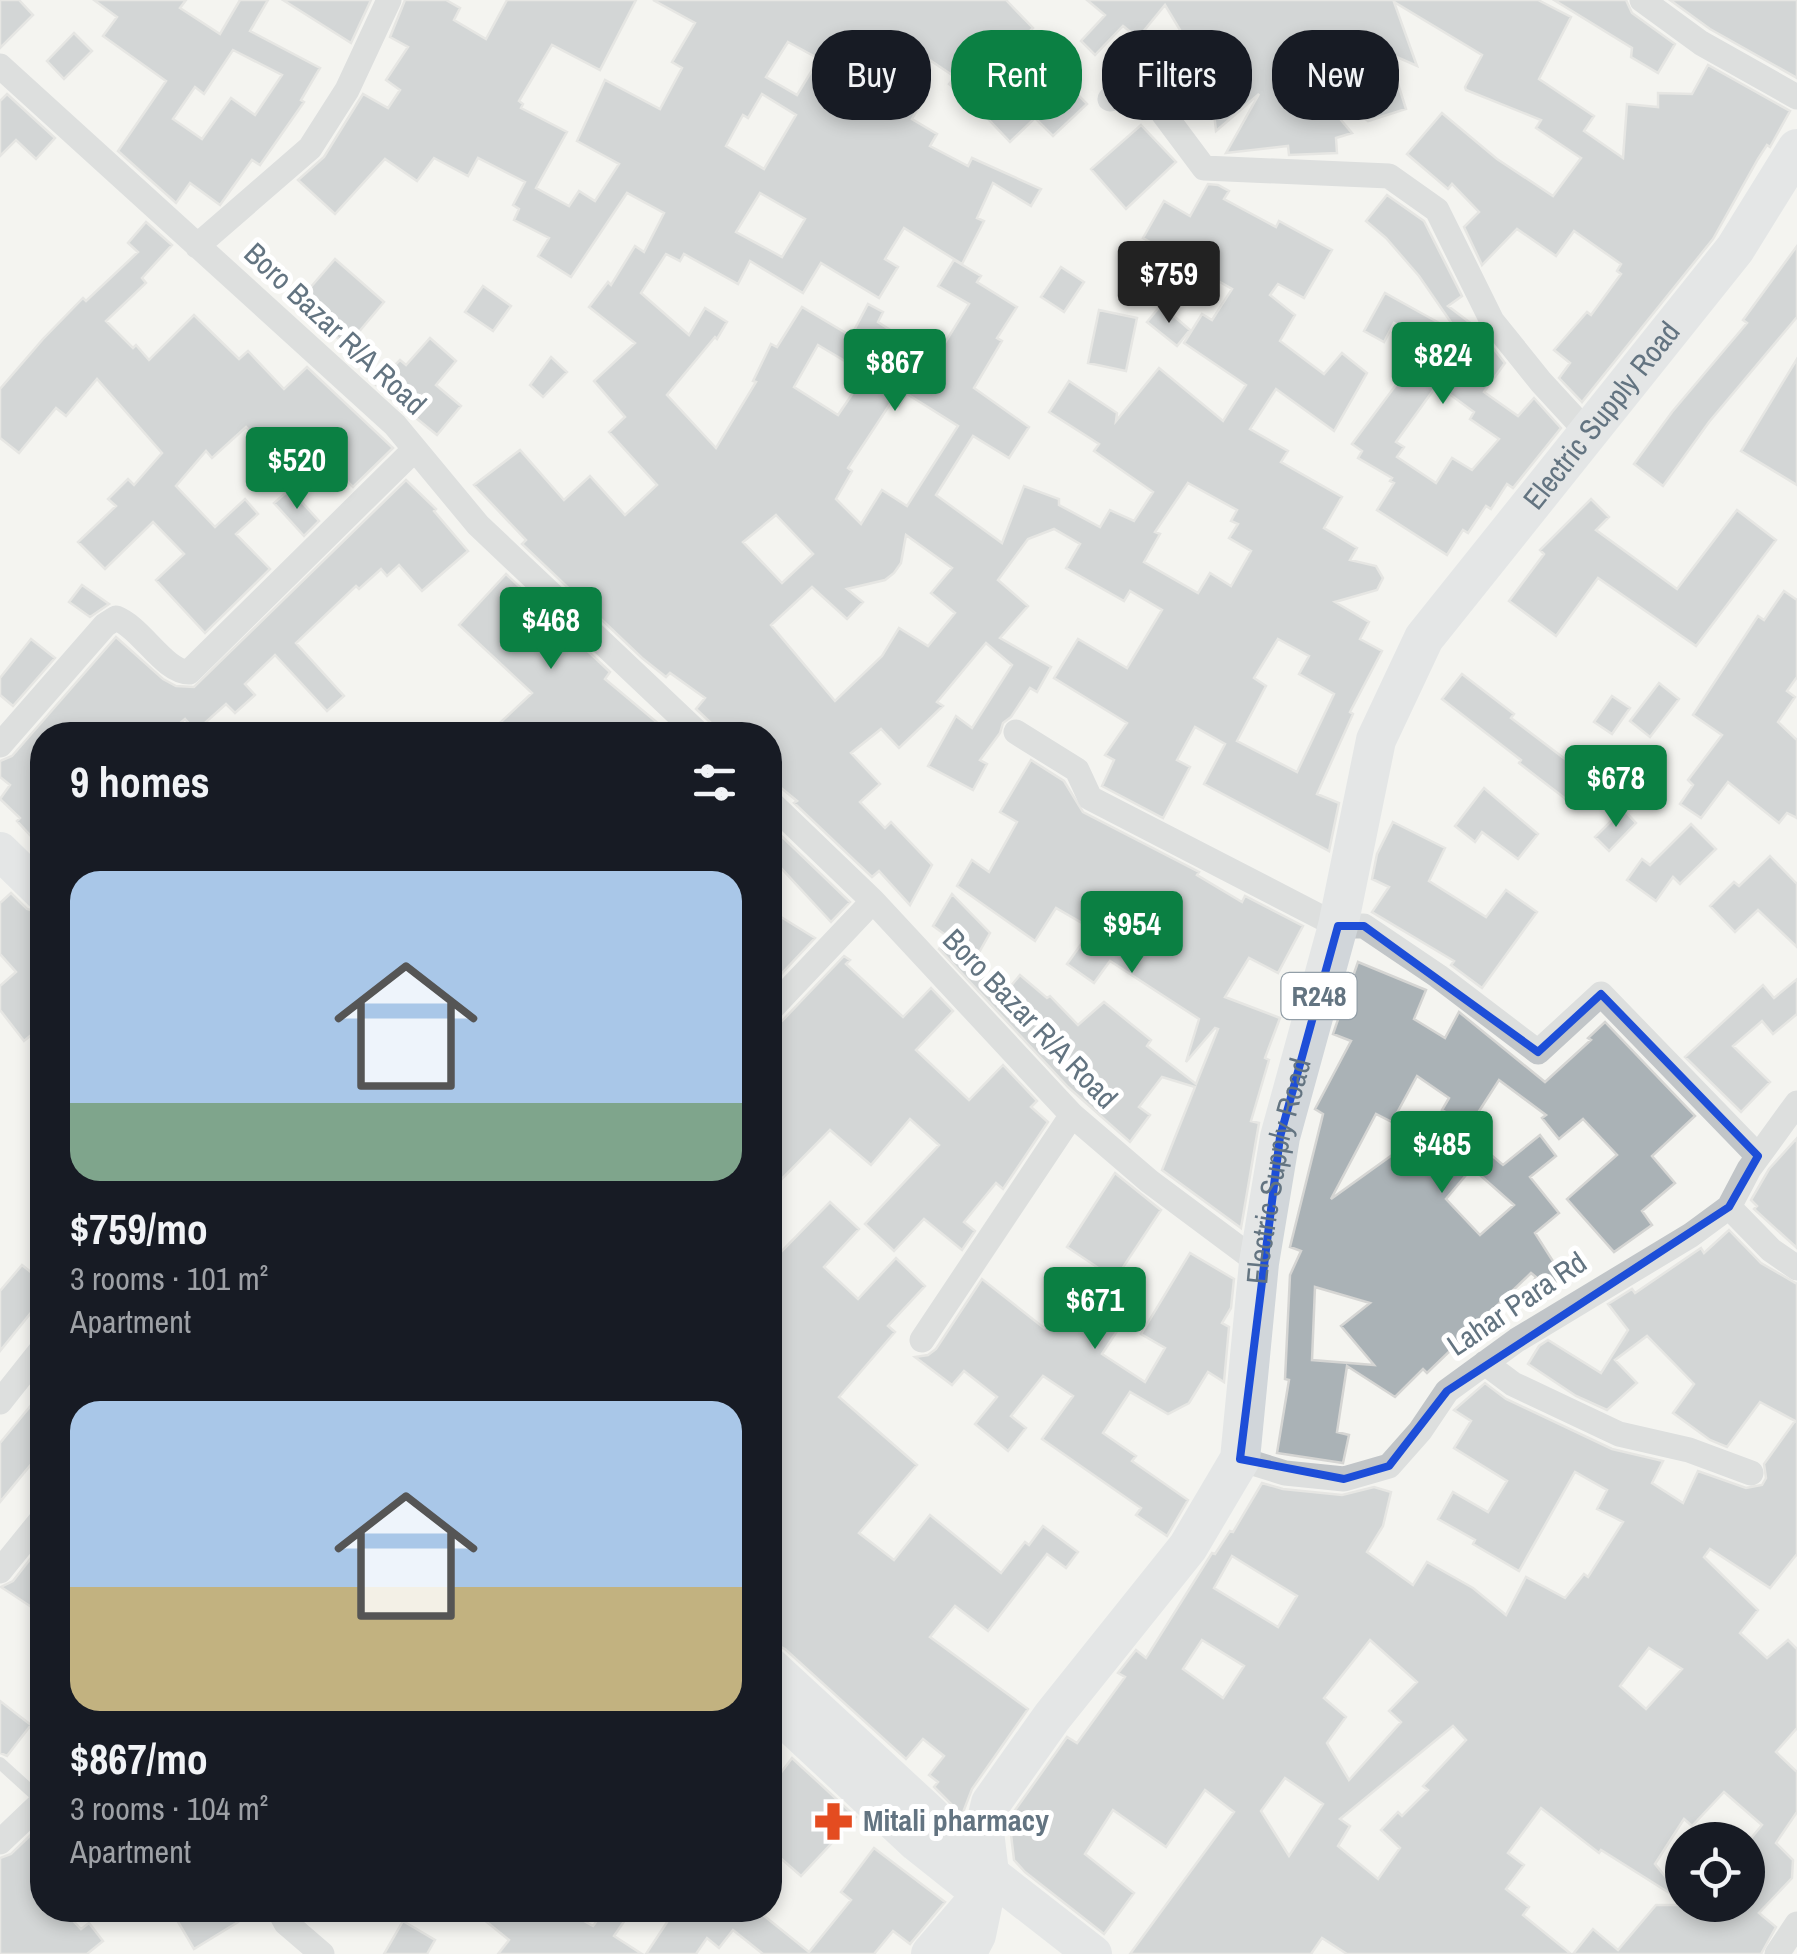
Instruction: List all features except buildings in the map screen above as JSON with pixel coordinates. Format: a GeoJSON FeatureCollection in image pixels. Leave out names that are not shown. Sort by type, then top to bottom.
{"type":"FeatureCollection","features":[{"type":"Feature","properties":{"kind":"main road","name":"Electric Supply Road"},"geometry":{"type":"LineString","coordinates":[[966,1954],[976,1935],[986,1884],[984,1832],[991,1803],[1052,1717],[1188,1547],[1240,1459],[1259,1264],[1280,1137],[1338,926],[1376,740],[1424,638],[1736,250],[1796,153]]}},
{"type":"Feature","properties":{"kind":"main road"},"geometry":{"type":"LineString","coordinates":[[782,1677],[928,1812],[986,1884],[1054,1954]]}},
{"type":"Feature","properties":{"kind":"main road"},"geometry":{"type":"LineString","coordinates":[[782,1717],[918,1844],[1093,1954]]}},
{"type":"Feature","properties":{"kind":"main road"},"geometry":{"type":"LineString","coordinates":[[931,1954],[986,1884]]}},
{"type":"Feature","properties":{"kind":"street"},"geometry":{"type":"LineString","coordinates":[[197,246],[310,148],[346,90],[389,0]]}},
{"type":"Feature","properties":{"kind":"street"},"geometry":{"type":"LineString","coordinates":[[1642,0],[1701,43],[1797,97]]}},
{"type":"Feature","properties":{"kind":"street","name":"Boro Bazar R/A Road"},"geometry":{"type":"LineString","coordinates":[[0,66],[395,425],[478,525],[686,722]]}},
{"type":"Feature","properties":{"kind":"street"},"geometry":{"type":"LineString","coordinates":[[1168,120],[1204,168],[1389,176],[1437,210],[1492,321],[1588,432]]}},
{"type":"Feature","properties":{"kind":"street"},"geometry":{"type":"LineString","coordinates":[[0,745],[104,625],[116,618],[129,623],[175,669],[189,672],[414,450]]}},
{"type":"Feature","properties":{"kind":"street"},"geometry":{"type":"LineString","coordinates":[[1016,732],[1078,770],[1090,798],[1338,926],[1364,926],[1538,1052],[1601,994],[1758,1156]]}},
{"type":"Feature","properties":{"kind":"street","name":"Boro Bazar R/A Road"},"geometry":{"type":"LineString","coordinates":[[782,814],[873,902],[1072,1115],[1149,1181],[1259,1264]]}},
{"type":"Feature","properties":{"kind":"street"},"geometry":{"type":"LineString","coordinates":[[782,997],[873,902]]}},
{"type":"Feature","properties":{"kind":"street","name":"Lahar Para Rd"},"geometry":{"type":"LineString","coordinates":[[1240,1459],[1285,1472],[1344,1479],[1389,1466],[1420,1432],[1446,1391],[1602,1286],[1691,1234],[1728,1206],[1797,1103]]}},
{"type":"Feature","properties":{"kind":"street"},"geometry":{"type":"LineString","coordinates":[[922,1340],[1072,1115]]}},
{"type":"Feature","properties":{"kind":"street"},"geometry":{"type":"LineString","coordinates":[[1728,1206],[1771,1250],[1797,1268]]}},
{"type":"Feature","properties":{"kind":"street"},"geometry":{"type":"LineString","coordinates":[[0,1402],[30,1363]]}},
{"type":"Feature","properties":{"kind":"street"},"geometry":{"type":"LineString","coordinates":[[1485,1363],[1512,1384],[1619,1434],[1689,1450],[1751,1473]]}},
{"type":"Feature","properties":{"kind":"street"},"geometry":{"type":"LineString","coordinates":[[0,1571],[30,1542]]}},
{"type":"Feature","properties":{"kind":"street"},"geometry":{"type":"LineString","coordinates":[[0,1842],[30,1813]]}},
{"type":"Feature","properties":{"kind":"street"},"geometry":{"type":"LineString","coordinates":[[286,1922],[322,1954]]}},
{"type":"Feature","properties":{"kind":"street"},"geometry":{"type":"LineString","coordinates":[[1777,1954],[1797,1924]]}},
{"type":"Feature","properties":{"kind":"lane"},"geometry":{"type":"LineString","coordinates":[[0,1763],[30,1790]]}},
{"type":"Feature","properties":{"kind":"highlighted area"},"geometry":{"type":"Polygon","coordinates":[[[1338,926],[1364,926],[1538,1052],[1601,994],[1758,1156],[1729,1207],[1447,1391],[1389,1466],[1344,1479],[1240,1459],[1280,1137],[1338,926]]]}},
{"type":"Feature","properties":{"kind":"place","name":"Mitali pharmacy"},"geometry":{"type":"Point","coordinates":[833,1821]}}]}
